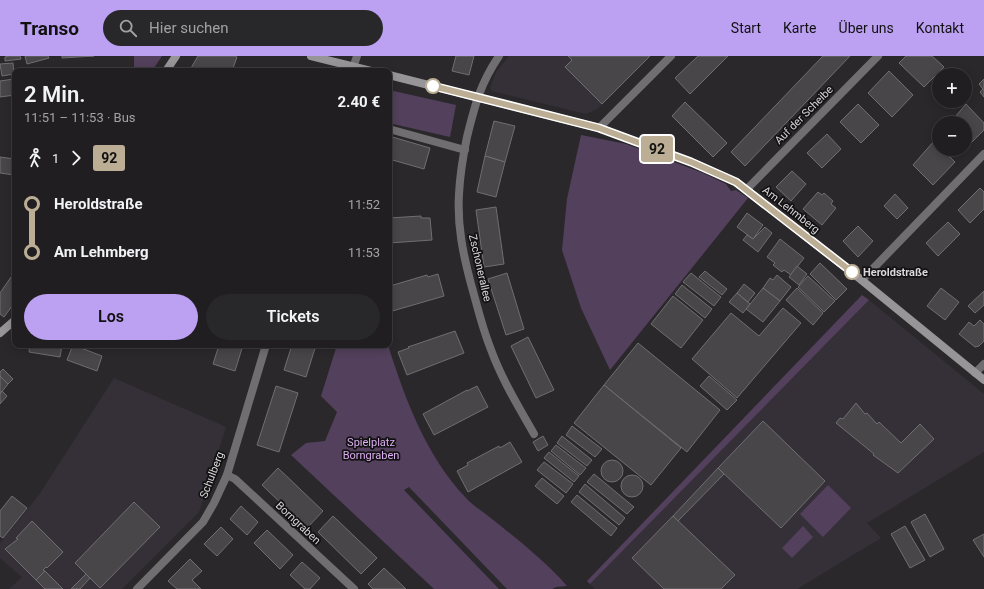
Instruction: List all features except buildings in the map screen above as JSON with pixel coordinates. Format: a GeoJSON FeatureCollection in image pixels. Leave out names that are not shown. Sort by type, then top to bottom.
{"type":"FeatureCollection","features":[{"type":"Feature","properties":{"kind":"street"},"geometry":{"type":"LineString","coordinates":[[168,68],[176,56]]}},
{"type":"Feature","properties":{"kind":"street"},"geometry":{"type":"LineString","coordinates":[[311,56],[350,68]]}},
{"type":"Feature","properties":{"kind":"street"},"geometry":{"type":"LineString","coordinates":[[353,68],[357,56]]}},
{"type":"Feature","properties":{"kind":"street","name":"Zschonerallee"},"geometry":{"type":"LineString","coordinates":[[498,56],[487,74],[476,98],[464,150],[458,195],[462,250],[490,348],[502,376],[534,434]]}},
{"type":"Feature","properties":{"kind":"street"},"geometry":{"type":"LineString","coordinates":[[599,128],[671,56]]}},
{"type":"Feature","properties":{"kind":"street","name":"Auf der Scheibe"},"geometry":{"type":"LineString","coordinates":[[747,189],[878,56]]}},
{"type":"Feature","properties":{"kind":"street","name":"Am Lehmberg"},"geometry":{"type":"LineString","coordinates":[[392,76],[599,128],[691,162],[736,182],[747,189],[862,280],[984,380]]}},
{"type":"Feature","properties":{"kind":"street"},"geometry":{"type":"LineString","coordinates":[[392,130],[464,150]]}},
{"type":"Feature","properties":{"kind":"street"},"geometry":{"type":"LineString","coordinates":[[862,280],[984,154]]}},
{"type":"Feature","properties":{"kind":"street"},"geometry":{"type":"LineString","coordinates":[[0,333],[12,323]]}},
{"type":"Feature","properties":{"kind":"street","name":"Schulberg"},"geometry":{"type":"LineString","coordinates":[[137,589],[204,522],[226,475],[265,348]]}},
{"type":"Feature","properties":{"kind":"street"},"geometry":{"type":"LineString","coordinates":[[975,373],[984,364]]}},
{"type":"Feature","properties":{"kind":"street","name":"Borngraben"},"geometry":{"type":"LineString","coordinates":[[226,475],[235,479],[344,586],[354,589]]}},
{"type":"Feature","properties":{"kind":"shaded area"},"geometry":{"type":"Polygon","coordinates":[[[509,56],[650,56],[597,109],[586,114],[492,91],[490,88],[496,72],[509,56]]]}},
{"type":"Feature","properties":{"kind":"shaded area"},"geometry":{"type":"Polygon","coordinates":[[[869,300],[984,394],[984,452],[867,523],[881,538],[797,589],[595,589],[590,584],[869,300]]]}},
{"type":"Feature","properties":{"kind":"shaded area"},"geometry":{"type":"Polygon","coordinates":[[[114,378],[226,427],[199,512],[122,589],[9,589],[22,577],[0,558],[0,543],[39,495],[114,378]]]}},
{"type":"Feature","properties":{"kind":"green space"},"geometry":{"type":"Polygon","coordinates":[[[134,56],[162,56],[154,68],[134,68],[134,56]]]}},
{"type":"Feature","properties":{"kind":"green space"},"geometry":{"type":"Polygon","coordinates":[[[392,91],[456,105],[450,137],[392,124],[392,91]]]}},
{"type":"Feature","properties":{"kind":"green space"},"geometry":{"type":"Polygon","coordinates":[[[581,135],[626,144],[703,173],[726,184],[731,191],[736,190],[748,198],[610,370],[581,308],[562,250],[567,199],[581,135]]]}},
{"type":"Feature","properties":{"kind":"green space"},"geometry":{"type":"Polygon","coordinates":[[[862,295],[869,300],[590,584],[587,581],[862,295]]]}},
{"type":"Feature","properties":{"kind":"green space","name":"Spielplatz Borngraben"},"geometry":{"type":"Polygon","coordinates":[[[336,348],[389,348],[418,426],[439,464],[452,482],[469,501],[531,551],[567,586],[552,589],[507,589],[409,487],[404,490],[499,589],[434,589],[291,455],[306,443],[325,441],[337,412],[321,396],[336,348]]]}},
{"type":"Feature","properties":{"kind":"green space"},"geometry":{"type":"Polygon","coordinates":[[[828,485],[851,508],[823,537],[800,514],[828,485]]]}},
{"type":"Feature","properties":{"kind":"green space"},"geometry":{"type":"Polygon","coordinates":[[[803,526],[813,537],[792,558],[782,548],[803,526]]]}},
{"type":"Feature","properties":{"kind":"bus line","name":"92"},"geometry":{"type":"LineString","coordinates":[[433,86],[599,128],[691,162],[736,182],[747,189],[852,272]]}},
{"type":"Feature","properties":{"kind":"place","name":"Heroldstraße"},"geometry":{"type":"Point","coordinates":[852,272]}}]}
